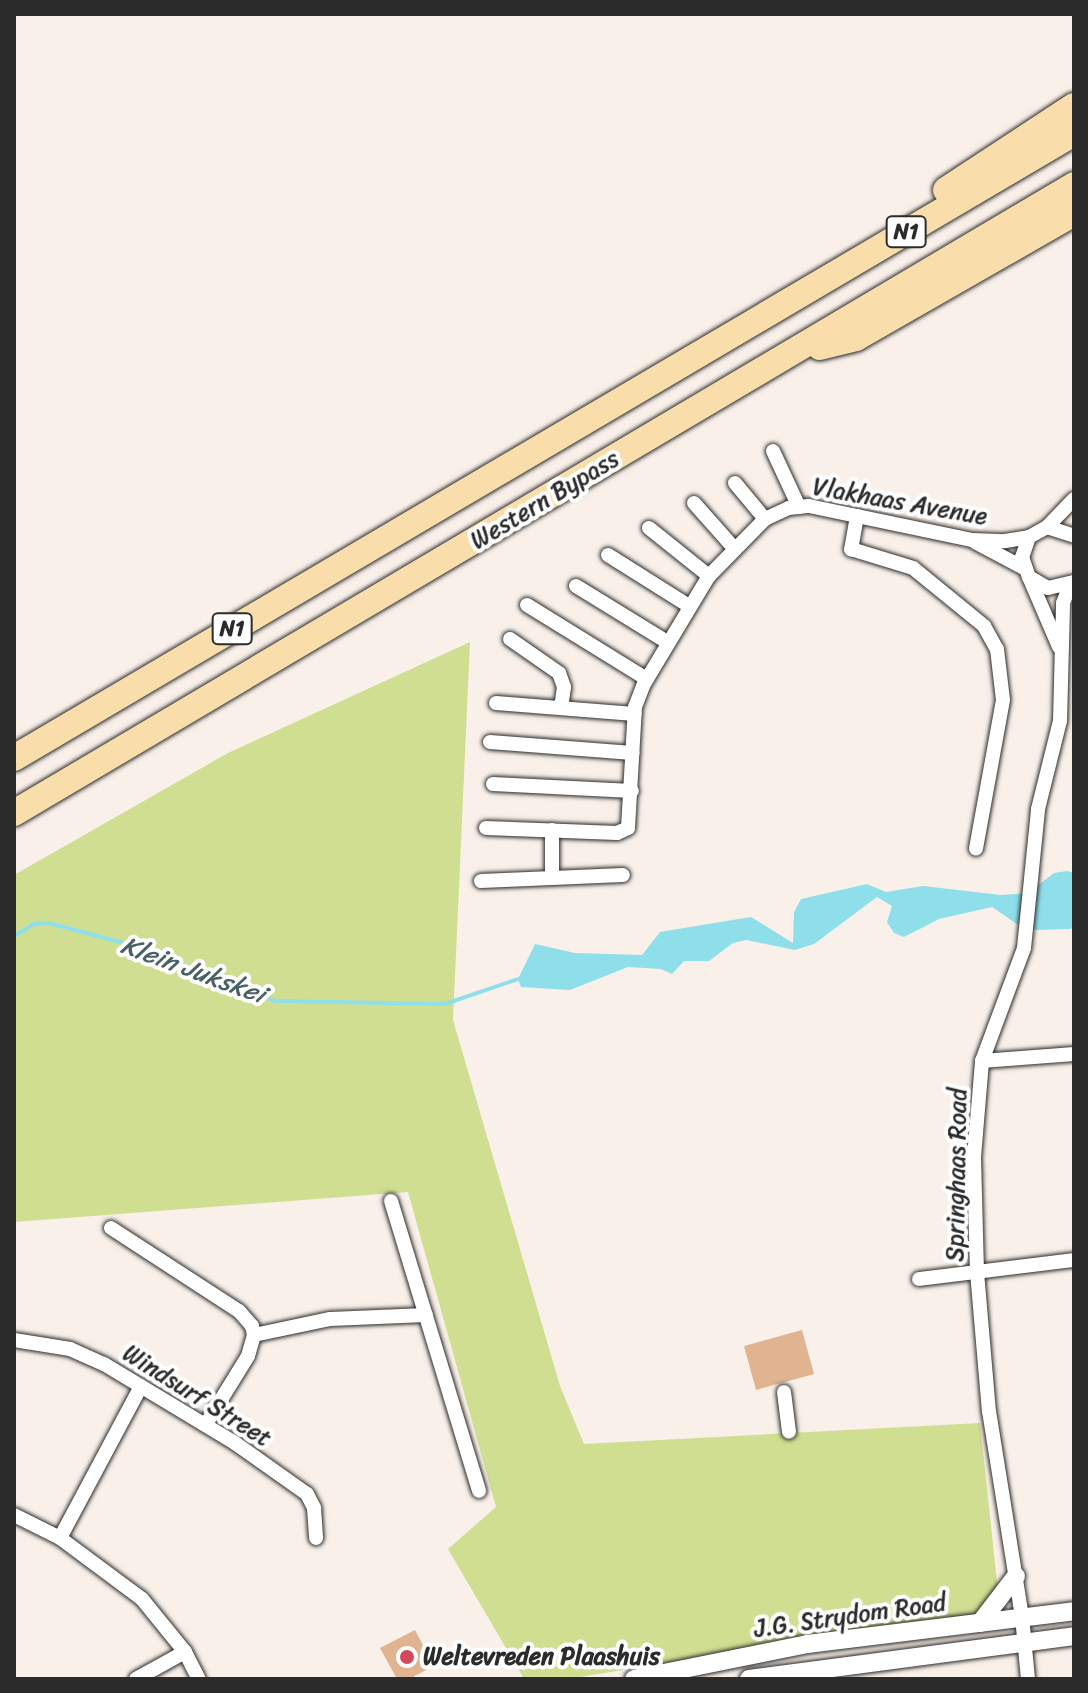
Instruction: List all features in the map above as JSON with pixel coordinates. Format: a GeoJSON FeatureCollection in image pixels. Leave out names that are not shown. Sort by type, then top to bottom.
{"type":"FeatureCollection","features":[{"type":"Feature","properties":{"kind":"highway"},"geometry":{"type":"LineString","coordinates":[[738,331],[1074,106]]}},
{"type":"Feature","properties":{"kind":"highway","name":"Western Bypass"},"geometry":{"type":"LineString","coordinates":[[14,758],[1074,133]]}},
{"type":"Feature","properties":{"kind":"highway","name":"Western Bypass"},"geometry":{"type":"LineString","coordinates":[[14,813],[1074,185]]}},
{"type":"Feature","properties":{"kind":"highway"},"geometry":{"type":"LineString","coordinates":[[800,348],[856,338],[1074,213]]}},
{"type":"Feature","properties":{"kind":"street"},"geometry":{"type":"LineString","coordinates":[[773,451],[799,507]]}},
{"type":"Feature","properties":{"kind":"street"},"geometry":{"type":"LineString","coordinates":[[735,483],[765,519]]}},
{"type":"Feature","properties":{"kind":"street","name":"Vlakhaas Avenue"},"geometry":{"type":"LineString","coordinates":[[552,830],[625,831],[630,823],[635,714],[647,679],[709,576],[765,519],[799,507],[972,540],[1029,537],[1047,527],[1074,499]]}},
{"type":"Feature","properties":{"kind":"street"},"geometry":{"type":"LineString","coordinates":[[694,503],[734,548]]}},
{"type":"Feature","properties":{"kind":"street"},"geometry":{"type":"LineString","coordinates":[[857,516],[851,549],[913,568],[984,626],[997,649],[1003,700],[976,849]]}},
{"type":"Feature","properties":{"kind":"street"},"geometry":{"type":"LineString","coordinates":[[1047,527],[1074,536]]}},
{"type":"Feature","properties":{"kind":"street"},"geometry":{"type":"LineString","coordinates":[[649,528],[709,576]]}},
{"type":"Feature","properties":{"kind":"street"},"geometry":{"type":"LineString","coordinates":[[1029,537],[1022,557],[1061,655]]}},
{"type":"Feature","properties":{"kind":"street"},"geometry":{"type":"LineString","coordinates":[[972,540],[1048,588],[1072,583]]}},
{"type":"Feature","properties":{"kind":"street"},"geometry":{"type":"LineString","coordinates":[[608,555],[689,606]]}},
{"type":"Feature","properties":{"kind":"street","name":"Springhaas Road"},"geometry":{"type":"LineString","coordinates":[[1028,1679],[1026,1642],[989,1412],[977,1272],[974,1157],[982,1061],[1024,948],[1038,809],[1060,721],[1063,603],[1072,583]]}},
{"type":"Feature","properties":{"kind":"street"},"geometry":{"type":"LineString","coordinates":[[576,586],[667,642]]}},
{"type":"Feature","properties":{"kind":"street"},"geometry":{"type":"LineString","coordinates":[[527,605],[647,679]]}},
{"type":"Feature","properties":{"kind":"street"},"geometry":{"type":"LineString","coordinates":[[510,639],[559,673],[564,687],[561,708]]}},
{"type":"Feature","properties":{"kind":"street"},"geometry":{"type":"LineString","coordinates":[[496,703],[635,714]]}},
{"type":"Feature","properties":{"kind":"street"},"geometry":{"type":"LineString","coordinates":[[490,742],[633,753]]}},
{"type":"Feature","properties":{"kind":"street"},"geometry":{"type":"LineString","coordinates":[[493,784],[632,791]]}},
{"type":"Feature","properties":{"kind":"street"},"geometry":{"type":"LineString","coordinates":[[486,828],[552,830],[552,878]]}},
{"type":"Feature","properties":{"kind":"street"},"geometry":{"type":"LineString","coordinates":[[481,881],[623,875]]}},
{"type":"Feature","properties":{"kind":"street"},"geometry":{"type":"LineString","coordinates":[[982,1061],[1074,1054]]}},
{"type":"Feature","properties":{"kind":"street"},"geometry":{"type":"LineString","coordinates":[[391,1201],[479,1491]]}},
{"type":"Feature","properties":{"kind":"street"},"geometry":{"type":"LineString","coordinates":[[111,1228],[248,1318],[254,1335],[248,1356],[206,1424]]}},
{"type":"Feature","properties":{"kind":"street"},"geometry":{"type":"LineString","coordinates":[[919,1279],[1074,1260]]}},
{"type":"Feature","properties":{"kind":"street"},"geometry":{"type":"LineString","coordinates":[[254,1335],[330,1319],[426,1315]]}},
{"type":"Feature","properties":{"kind":"street","name":"Windsurf Street"},"geometry":{"type":"LineString","coordinates":[[14,1340],[70,1349],[206,1424],[307,1494],[314,1508],[316,1538]]}},
{"type":"Feature","properties":{"kind":"street"},"geometry":{"type":"LineString","coordinates":[[60,1538],[141,1386]]}},
{"type":"Feature","properties":{"kind":"street"},"geometry":{"type":"LineString","coordinates":[[784,1392],[789,1432]]}},
{"type":"Feature","properties":{"kind":"street"},"geometry":{"type":"LineString","coordinates":[[14,1515],[60,1538],[142,1599],[185,1652],[199,1679]]}},
{"type":"Feature","properties":{"kind":"street"},"geometry":{"type":"LineString","coordinates":[[980,1623],[1016,1576]]}},
{"type":"Feature","properties":{"kind":"street","name":"J.G. Strydom Road"},"geometry":{"type":"LineString","coordinates":[[634,1679],[778,1649],[1074,1611]]}},
{"type":"Feature","properties":{"kind":"street","name":"J.G. Strydom Road"},"geometry":{"type":"LineString","coordinates":[[749,1679],[1074,1636]]}},
{"type":"Feature","properties":{"kind":"street"},"geometry":{"type":"LineString","coordinates":[[136,1679],[185,1652]]}},
{"type":"Feature","properties":{"kind":"green space"},"geometry":{"type":"Polygon","coordinates":[[[470,642],[453,1020],[560,1386],[584,1444],[980,1423],[1000,1610],[567,1679],[524,1679],[448,1549],[496,1507],[408,1192],[14,1222],[14,875],[228,753],[470,642]]]}},
{"type":"Feature","properties":{"kind":"water"},"geometry":{"type":"Polygon","coordinates":[[[1054,873],[1074,873],[1074,927],[1070,929],[1037,930],[1020,926],[992,907],[939,919],[904,937],[894,933],[887,922],[892,906],[877,897],[814,944],[795,950],[746,940],[733,943],[709,961],[684,961],[672,974],[661,969],[628,967],[570,990],[521,987],[518,979],[535,944],[575,953],[642,955],[660,932],[751,917],[793,943],[794,912],[801,899],[867,884],[886,892],[923,886],[1001,895],[1028,893],[1054,873]]]}},
{"type":"Feature","properties":{"kind":"building"},"geometry":{"type":"Polygon","coordinates":[[[802,1330],[814,1374],[756,1390],[744,1346],[802,1330]]]}},
{"type":"Feature","properties":{"kind":"building","name":"Weltevreden Plaashuis"},"geometry":{"type":"Polygon","coordinates":[[[415,1630],[434,1666],[409,1679],[397,1679],[380,1648],[415,1630]]]}},
{"type":"Feature","properties":{"kind":"waterway","name":"Klein Jukskei"},"geometry":{"type":"LineString","coordinates":[[14,936],[34,924],[49,923],[142,948],[275,1001],[445,1004],[518,979]]}},
{"type":"Feature","properties":{"kind":"place","name":"Weltevreden Plaashuis"},"geometry":{"type":"Point","coordinates":[407,1657]}}]}
